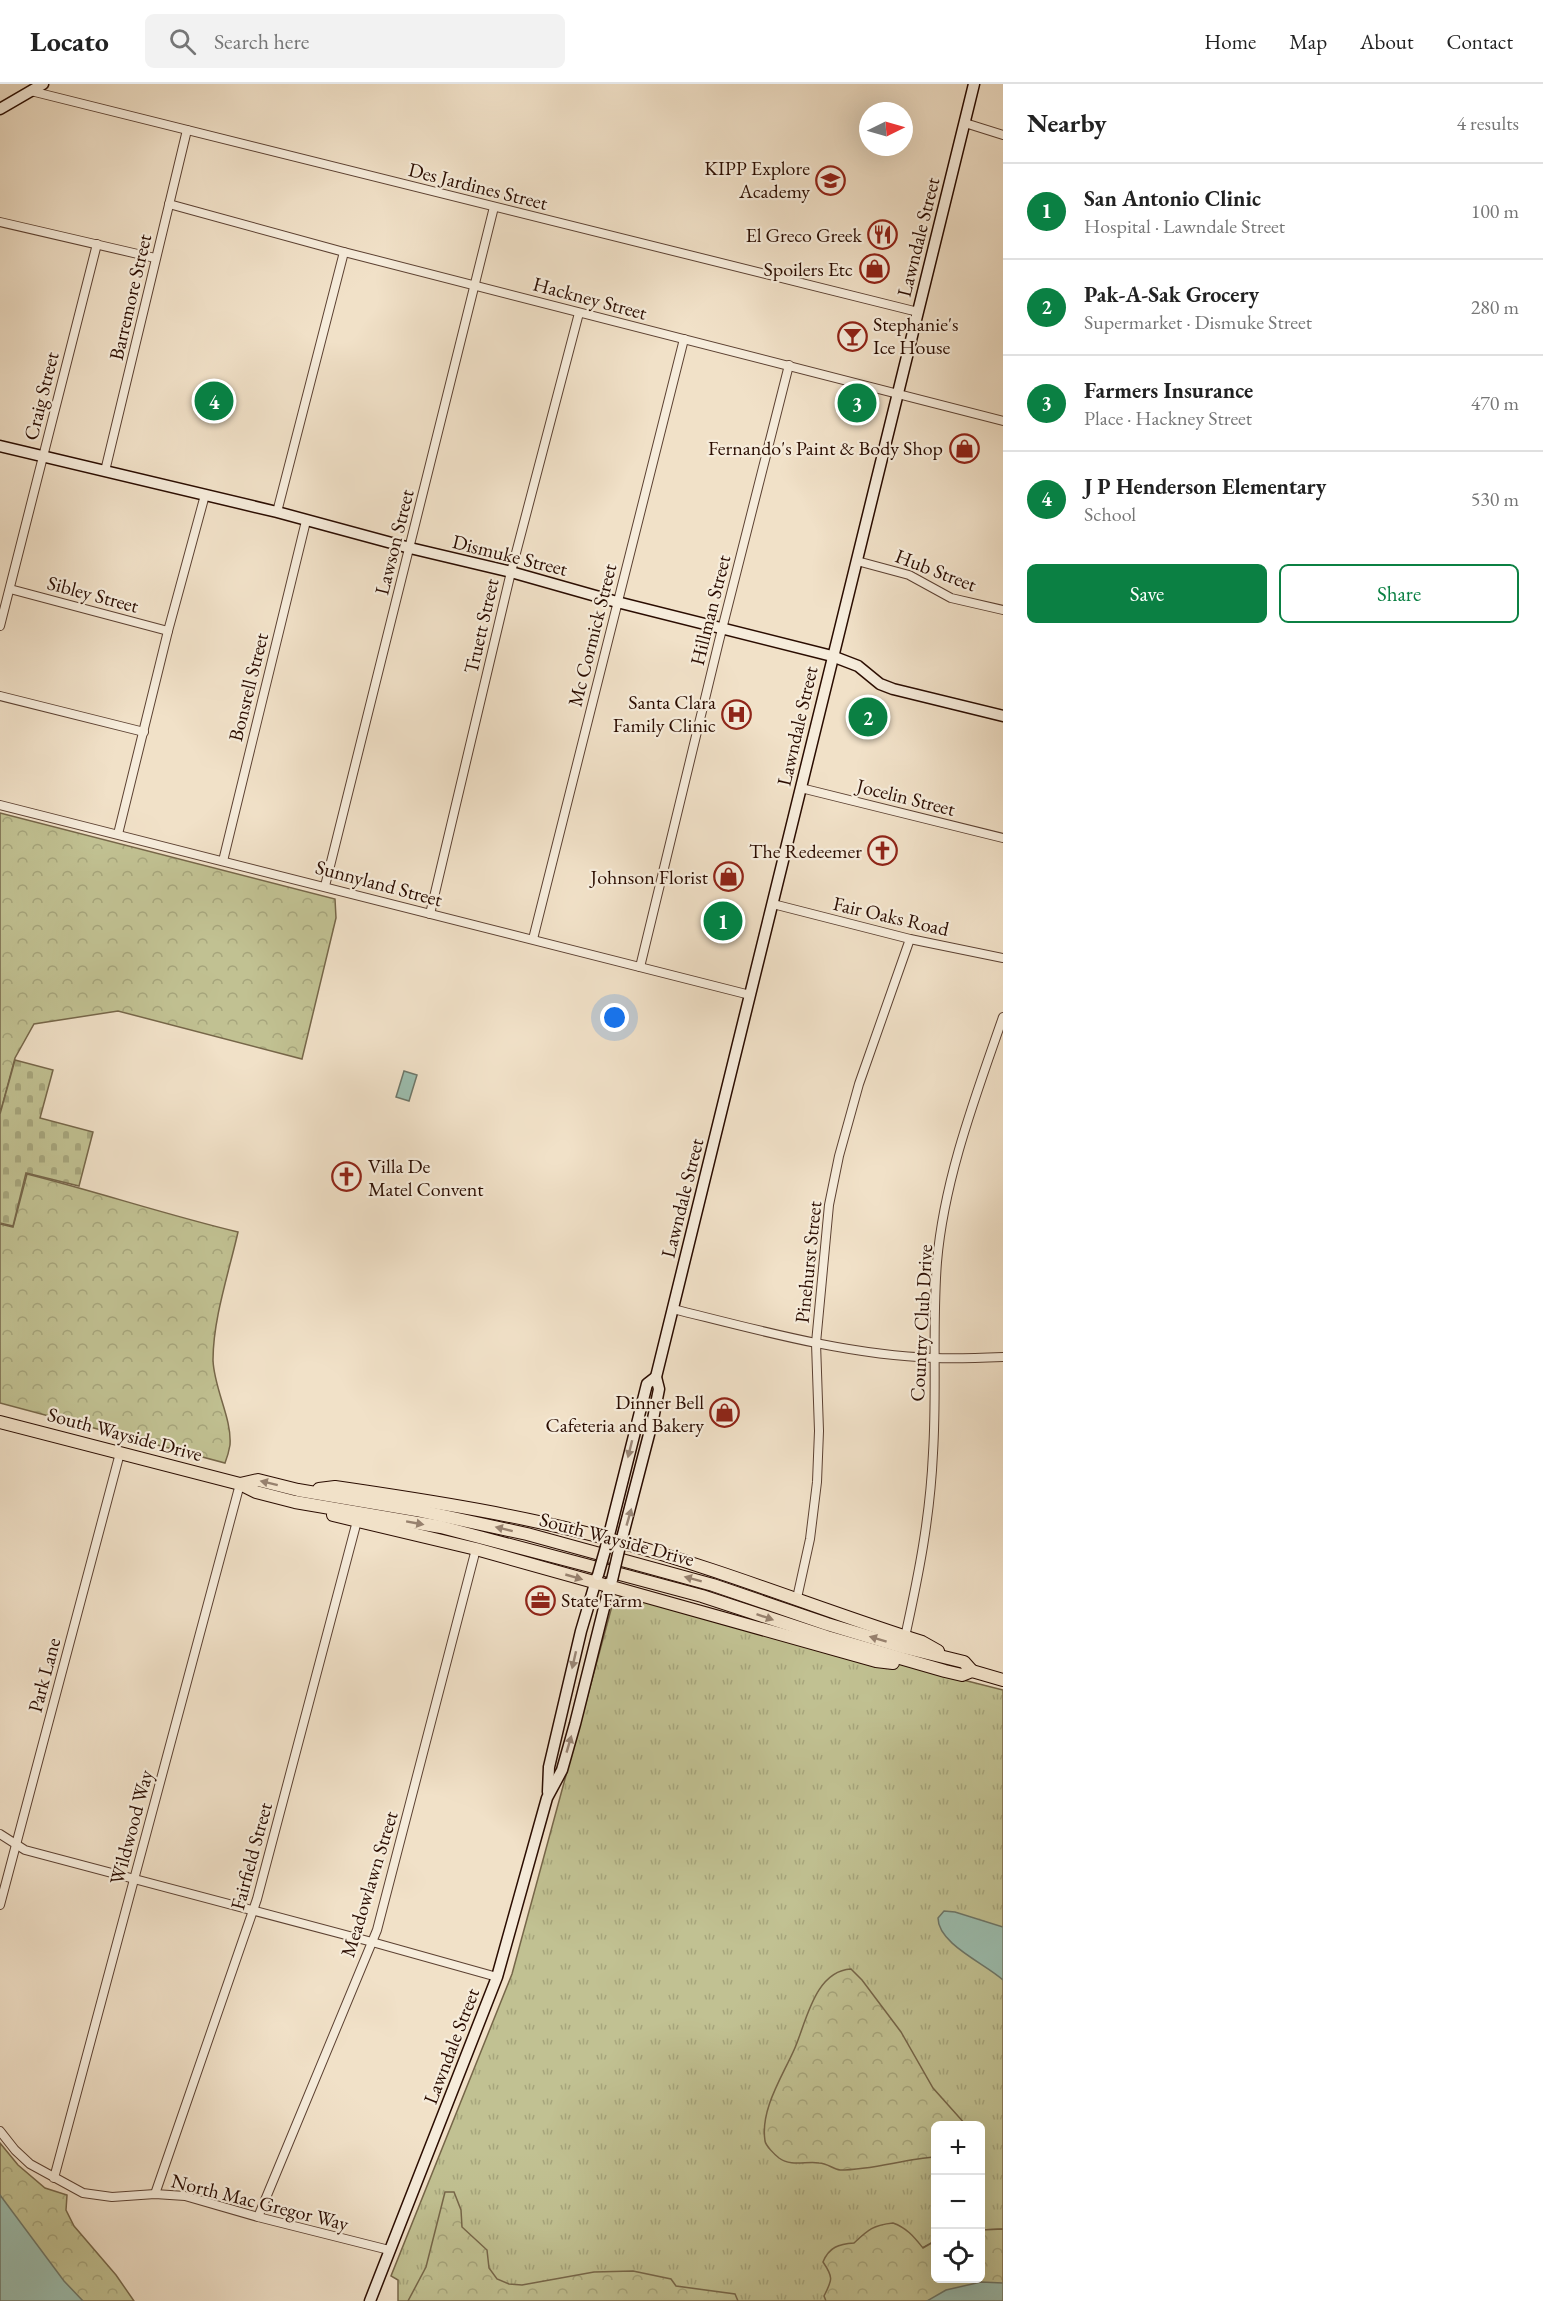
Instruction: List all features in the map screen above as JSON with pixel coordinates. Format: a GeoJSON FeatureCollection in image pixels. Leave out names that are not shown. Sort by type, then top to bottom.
{"type":"FeatureCollection","features":[{"type":"Feature","properties":{"kind":"main road"},"geometry":{"type":"LineString","coordinates":[[0,109],[43,84]]}},
{"type":"Feature","properties":{"kind":"main road","name":"Lawndale Street"},"geometry":{"type":"LineString","coordinates":[[370,2301],[497,1977],[547,1798],[561,1770],[575,1724],[653,1419],[659,1389],[656,1377],[974,84]]}},
{"type":"Feature","properties":{"kind":"main road","name":"Dismuke Street"},"geometry":{"type":"LineString","coordinates":[[0,446],[511,572],[617,602],[832,656],[858,666],[880,684],[893,689],[1003,716]]}},
{"type":"Feature","properties":{"kind":"main road","name":"Lawndale Street"},"geometry":{"type":"LineString","coordinates":[[547,1798],[549,1767],[581,1631],[607,1543],[646,1384],[656,1377]]}},
{"type":"Feature","properties":{"kind":"main road"},"geometry":{"type":"LineString","coordinates":[[639,1414],[653,1419]]}},
{"type":"Feature","properties":{"kind":"main road","name":"South Wayside Drive"},"geometry":{"type":"LineString","coordinates":[[0,1423],[240,1484],[256,1492],[416,1510],[527,1534],[713,1585],[827,1624],[903,1647],[964,1662],[972,1671],[1003,1680]]}},
{"type":"Feature","properties":{"kind":"main road"},"geometry":{"type":"LineString","coordinates":[[296,1496],[335,1487],[478,1509],[717,1570],[922,1642],[955,1660]]}},
{"type":"Feature","properties":{"kind":"main road"},"geometry":{"type":"LineString","coordinates":[[296,1496],[330,1515],[611,1583],[876,1661],[945,1671]]}},
{"type":"Feature","properties":{"kind":"main road","name":"South Wayside Drive"},"geometry":{"type":"LineString","coordinates":[[296,1496],[441,1527],[702,1596],[826,1637],[945,1671],[962,1675],[972,1671]]}},
{"type":"Feature","properties":{"kind":"main road"},"geometry":{"type":"LineString","coordinates":[[560,1720],[575,1724]]}},
{"type":"Feature","properties":{"kind":"street","name":"Des Jardines Street"},"geometry":{"type":"LineString","coordinates":[[31,91],[918,312]]}},
{"type":"Feature","properties":{"kind":"street"},"geometry":{"type":"LineString","coordinates":[[965,123],[1003,135]]}},
{"type":"Feature","properties":{"kind":"street","name":"Barremore Street"},"geometry":{"type":"LineString","coordinates":[[105,471],[187,130]]}},
{"type":"Feature","properties":{"kind":"street","name":"Hackney Street"},"geometry":{"type":"LineString","coordinates":[[169,204],[579,313],[1003,420]]}},
{"type":"Feature","properties":{"kind":"street","name":"Lawson Street"},"geometry":{"type":"LineString","coordinates":[[325,886],[494,207]]}},
{"type":"Feature","properties":{"kind":"street"},"geometry":{"type":"LineString","coordinates":[[0,222],[155,258]]}},
{"type":"Feature","properties":{"kind":"street","name":"Craig Street"},"geometry":{"type":"LineString","coordinates":[[0,626],[97,244]]}},
{"type":"Feature","properties":{"kind":"street"},"geometry":{"type":"LineString","coordinates":[[277,513],[344,252]]}},
{"type":"Feature","properties":{"kind":"street","name":"Truett Street"},"geometry":{"type":"LineString","coordinates":[[430,914],[511,572],[579,313]]}},
{"type":"Feature","properties":{"kind":"street","name":"Mc Cormick Street"},"geometry":{"type":"LineString","coordinates":[[533,939],[684,339]]}},
{"type":"Feature","properties":{"kind":"street","name":"Hillman Street"},"geometry":{"type":"LineString","coordinates":[[640,967],[789,365]]}},
{"type":"Feature","properties":{"kind":"street"},"geometry":{"type":"LineString","coordinates":[[118,834],[205,495]]}},
{"type":"Feature","properties":{"kind":"street","name":"Bonsrell Street"},"geometry":{"type":"LineString","coordinates":[[222,861],[306,521]]}},
{"type":"Feature","properties":{"kind":"street","name":"Hub Street"},"geometry":{"type":"LineString","coordinates":[[857,561],[909,575],[951,598],[1003,610]]}},
{"type":"Feature","properties":{"kind":"street","name":"Sibley Street"},"geometry":{"type":"LineString","coordinates":[[10,589],[168,632]]}},
{"type":"Feature","properties":{"kind":"street"},"geometry":{"type":"LineString","coordinates":[[0,696],[144,732]]}},
{"type":"Feature","properties":{"kind":"street","name":"Jocelin Street"},"geometry":{"type":"LineString","coordinates":[[801,788],[1003,838]]}},
{"type":"Feature","properties":{"kind":"street","name":"Sunnyland Street"},"geometry":{"type":"LineString","coordinates":[[0,805],[750,995]]}},
{"type":"Feature","properties":{"kind":"street","name":"Fair Oaks Road"},"geometry":{"type":"LineString","coordinates":[[773,904],[910,939],[1003,958]]}},
{"type":"Feature","properties":{"kind":"street","name":"Pinehurst Street"},"geometry":{"type":"LineString","coordinates":[[797,1598],[810,1539],[817,1482],[819,1431],[816,1343],[829,1205],[839,1156],[859,1084],[910,939]]}},
{"type":"Feature","properties":{"kind":"street","name":"Country Club Drive"},"geometry":{"type":"LineString","coordinates":[[905,1637],[922,1562],[929,1513],[934,1450],[937,1260],[953,1171],[978,1088],[1003,1017]]}},
{"type":"Feature","properties":{"kind":"street"},"geometry":{"type":"LineString","coordinates":[[673,1309],[816,1343],[884,1354],[934,1358],[1003,1357]]}},
{"type":"Feature","properties":{"kind":"street","name":"Park Lane"},"geometry":{"type":"LineString","coordinates":[[0,1905],[120,1453]]}},
{"type":"Feature","properties":{"kind":"street","name":"Wildwood Way"},"geometry":{"type":"LineString","coordinates":[[54,2178],[240,1484]]}},
{"type":"Feature","properties":{"kind":"street","name":"Fairfield Street"},"geometry":{"type":"LineString","coordinates":[[155,2194],[253,1911],[357,1521]]}},
{"type":"Feature","properties":{"kind":"street","name":"Meadowlawn Street"},"geometry":{"type":"LineString","coordinates":[[258,2217],[372,1942],[476,1549]]}},
{"type":"Feature","properties":{"kind":"street"},"geometry":{"type":"LineString","coordinates":[[0,1834],[25,1850],[497,1977]]}},
{"type":"Feature","properties":{"kind":"street","name":"North Mac Gregor Way"},"geometry":{"type":"LineString","coordinates":[[0,2131],[30,2164],[83,2193],[112,2197],[155,2194],[186,2196],[389,2250]]}},
{"type":"Feature","properties":{"kind":"green space"},"geometry":{"type":"Polygon","coordinates":[[[0,813],[335,899],[336,918],[302,1059],[118,1011],[34,1024],[15,1058],[0,1114],[0,813]]]}},
{"type":"Feature","properties":{"kind":"green space"},"geometry":{"type":"Polygon","coordinates":[[[15,1060],[53,1070],[40,1118],[93,1132],[79,1186],[26,1173],[13,1226],[0,1223],[0,1114],[15,1060]]]}},
{"type":"Feature","properties":{"kind":"green space"},"geometry":{"type":"Polygon","coordinates":[[[27,1174],[238,1232],[219,1312],[213,1360],[216,1382],[230,1435],[225,1463],[0,1403],[0,1224],[13,1227],[27,1174]]]}},
{"type":"Feature","properties":{"kind":"green space"},"geometry":{"type":"Polygon","coordinates":[[[631,1596],[1003,1690],[1003,2229],[985,2230],[985,2121],[931,2121],[931,2243],[835,2301],[398,2301],[398,2280],[391,2276],[512,1974],[612,1606],[616,1599],[631,1596]]]}},
{"type":"Feature","properties":{"kind":"green space"},"geometry":{"type":"Polygon","coordinates":[[[851,1969],[862,1980],[901,2032],[933,2088],[962,2121],[931,2121],[931,2158],[840,2170],[822,2163],[784,2161],[766,2143],[764,2129],[766,2118],[778,2082],[794,2050],[813,2000],[828,1979],[838,1972],[851,1969]]]}},
{"type":"Feature","properties":{"kind":"green space"},"geometry":{"type":"Polygon","coordinates":[[[0,2143],[18,2165],[45,2188],[67,2195],[66,2210],[74,2226],[116,2275],[134,2301],[0,2301],[0,2143]]]}},
{"type":"Feature","properties":{"kind":"green space"},"geometry":{"type":"Polygon","coordinates":[[[445,2192],[454,2192],[461,2210],[462,2227],[487,2250],[489,2268],[497,2279],[509,2284],[522,2285],[594,2272],[633,2271],[671,2279],[676,2286],[735,2294],[738,2301],[408,2301],[426,2267],[445,2192]]]}},
{"type":"Feature","properties":{"kind":"green space"},"geometry":{"type":"Polygon","coordinates":[[[893,2223],[906,2230],[923,2248],[931,2243],[931,2283],[985,2283],[985,2230],[1003,2229],[1003,2301],[826,2301],[824,2296],[831,2279],[823,2262],[828,2253],[839,2245],[854,2243],[867,2231],[893,2223]]]}},
{"type":"Feature","properties":{"kind":"shaded area"},"geometry":{"type":"Polygon","coordinates":[[[404,1071],[417,1075],[409,1101],[396,1097],[404,1071]]]}},
{"type":"Feature","properties":{"kind":"shaded area"},"geometry":{"type":"Polygon","coordinates":[[[944,1911],[955,1912],[1003,1927],[1003,1980],[964,1953],[946,1936],[940,1927],[938,1918],[944,1911]]]}},
{"type":"Feature","properties":{"kind":"shaded area"},"geometry":{"type":"Polygon","coordinates":[[[0,2195],[64,2281],[83,2301],[0,2301],[0,2195]]]}},
{"type":"Feature","properties":{"kind":"shaded area"},"geometry":{"type":"Polygon","coordinates":[[[977,2283],[1003,2283],[1003,2301],[927,2301],[946,2290],[977,2283]]]}},
{"type":"Feature","properties":{"kind":"place","name":"KIPP Explore Academy"},"geometry":{"type":"Point","coordinates":[831,180]}},
{"type":"Feature","properties":{"kind":"place","name":"El Greco Greek"},"geometry":{"type":"Point","coordinates":[883,235]}},
{"type":"Feature","properties":{"kind":"place","name":"Spoilers Etc"},"geometry":{"type":"Point","coordinates":[874,269]}},
{"type":"Feature","properties":{"kind":"place","name":"Stephanie's Ice House"},"geometry":{"type":"Point","coordinates":[852,336]}},
{"type":"Feature","properties":{"kind":"place","name":"J P Henderson Elementary"},"geometry":{"type":"Point","coordinates":[214,401]}},
{"type":"Feature","properties":{"kind":"place","name":"Farmers Insurance"},"geometry":{"type":"Point","coordinates":[857,403]}},
{"type":"Feature","properties":{"kind":"place","name":"Fernando's Paint & Body Shop"},"geometry":{"type":"Point","coordinates":[964,448]}},
{"type":"Feature","properties":{"kind":"place","name":"Santa Clara Family Clinic"},"geometry":{"type":"Point","coordinates":[737,714]}},
{"type":"Feature","properties":{"kind":"place","name":"Pak-A-Sak Grocery"},"geometry":{"type":"Point","coordinates":[868,717]}},
{"type":"Feature","properties":{"kind":"place","name":"The Redeemer"},"geometry":{"type":"Point","coordinates":[883,851]}},
{"type":"Feature","properties":{"kind":"place","name":"Johnson Florist"},"geometry":{"type":"Point","coordinates":[729,877]}},
{"type":"Feature","properties":{"kind":"place","name":"San Antonio Clinic"},"geometry":{"type":"Point","coordinates":[723,921]}},
{"type":"Feature","properties":{"kind":"place","name":"Villa De Matel Convent"},"geometry":{"type":"Point","coordinates":[347,1177]}},
{"type":"Feature","properties":{"kind":"place","name":"Dinner Bell Cafeteria and Bakery"},"geometry":{"type":"Point","coordinates":[725,1413]}},
{"type":"Feature","properties":{"kind":"place","name":"State Farm"},"geometry":{"type":"Point","coordinates":[540,1600]}}]}
